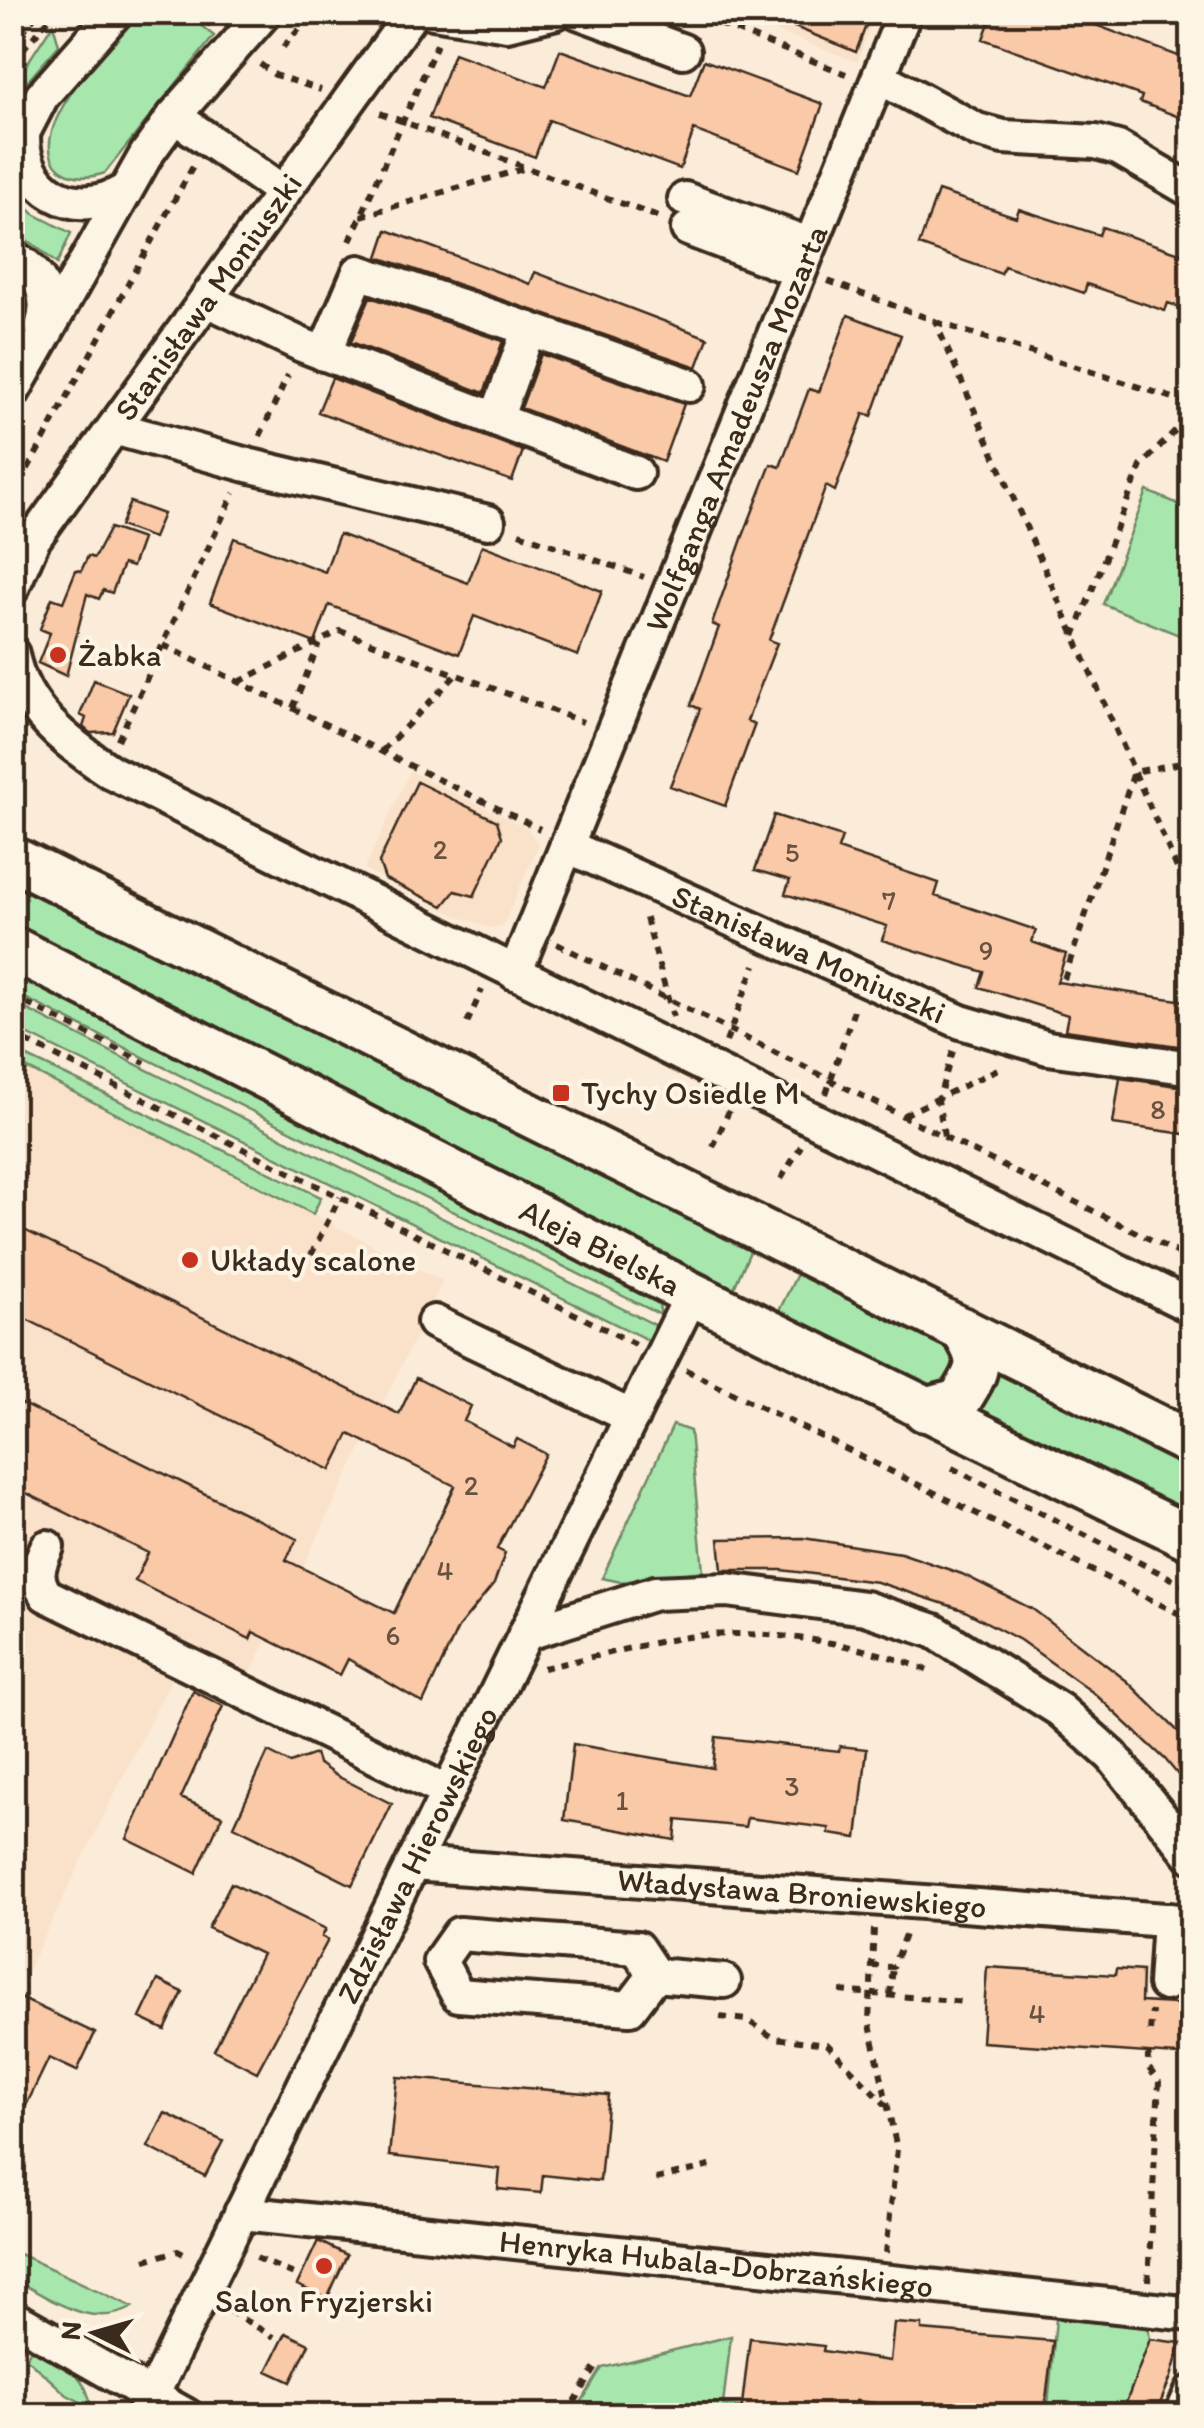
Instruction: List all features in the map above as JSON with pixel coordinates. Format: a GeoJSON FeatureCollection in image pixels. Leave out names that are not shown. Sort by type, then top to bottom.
{"type":"FeatureCollection","features":[{"type":"Feature","properties":{"kind":"main road"},"geometry":{"type":"LineString","coordinates":[[12,858],[1192,1444]]}},
{"type":"Feature","properties":{"kind":"main road","name":"Aleja Bielska"},"geometry":{"type":"LineString","coordinates":[[12,948],[692,1294],[1192,1539]]}},
{"type":"Feature","properties":{"kind":"main road"},"geometry":{"type":"LineString","coordinates":[[925,1410],[958,1401],[976,1374],[978,1354],[962,1329]]}},
{"type":"Feature","properties":{"kind":"street"},"geometry":{"type":"LineString","coordinates":[[116,12],[42,96],[18,143],[32,175],[56,198],[88,204],[124,191]]}},
{"type":"Feature","properties":{"kind":"street"},"geometry":{"type":"LineString","coordinates":[[12,393],[124,191],[174,116],[265,12]]}},
{"type":"Feature","properties":{"kind":"street","name":"Stanisława Moniuszki"},"geometry":{"type":"LineString","coordinates":[[12,588],[33,540],[413,12]]}},
{"type":"Feature","properties":{"kind":"street"},"geometry":{"type":"LineString","coordinates":[[442,16],[507,24],[556,12]]}},
{"type":"Feature","properties":{"kind":"street"},"geometry":{"type":"LineString","coordinates":[[578,12],[683,51]]}},
{"type":"Feature","properties":{"kind":"street","name":"Wolfganga Amadeusza Mozarta"},"geometry":{"type":"LineString","coordinates":[[559,840],[905,12]]}},
{"type":"Feature","properties":{"kind":"street"},"geometry":{"type":"LineString","coordinates":[[879,77],[977,130],[1004,137],[1096,142],[1118,148],[1192,191]]}},
{"type":"Feature","properties":{"kind":"street"},"geometry":{"type":"LineString","coordinates":[[174,116],[283,192]]}},
{"type":"Feature","properties":{"kind":"street"},"geometry":{"type":"LineString","coordinates":[[686,214],[804,257]]}},
{"type":"Feature","properties":{"kind":"street"},"geometry":{"type":"LineString","coordinates":[[12,258],[34,273],[45,296],[46,313],[33,350]]}},
{"type":"Feature","properties":{"kind":"street"},"geometry":{"type":"LineString","coordinates":[[313,349],[359,272],[689,385]]}},
{"type":"Feature","properties":{"kind":"street"},"geometry":{"type":"LineString","coordinates":[[207,300],[313,349],[636,473]]}},
{"type":"Feature","properties":{"kind":"street"},"geometry":{"type":"LineString","coordinates":[[496,419],[529,329]]}},
{"type":"Feature","properties":{"kind":"street"},"geometry":{"type":"LineString","coordinates":[[114,428],[247,465],[488,522]]}},
{"type":"Feature","properties":{"kind":"street"},"geometry":{"type":"LineString","coordinates":[[12,654],[20,679],[41,714],[62,738],[104,768],[1192,1307]]}},
{"type":"Feature","properties":{"kind":"street"},"geometry":{"type":"LineString","coordinates":[[515,973],[559,840]]}},
{"type":"Feature","properties":{"kind":"street","name":"Stanisława Moniuszki"},"geometry":{"type":"LineString","coordinates":[[559,840],[864,978],[1002,1035],[1048,1048],[1192,1068]]}},
{"type":"Feature","properties":{"kind":"street","name":"Zdzisława Hierowskiego"},"geometry":{"type":"LineString","coordinates":[[146,2406],[692,1294]]}},
{"type":"Feature","properties":{"kind":"street"},"geometry":{"type":"LineString","coordinates":[[434,1322],[632,1418]]}},
{"type":"Feature","properties":{"kind":"street"},"geometry":{"type":"LineString","coordinates":[[46,1548],[38,1568],[38,1584],[46,1595],[448,1792]]}},
{"type":"Feature","properties":{"kind":"street"},"geometry":{"type":"LineString","coordinates":[[526,1634],[655,1594],[727,1590],[865,1608],[934,1631],[1060,1710],[1112,1756],[1192,1856]]}},
{"type":"Feature","properties":{"kind":"street","name":"Władysława Broniewskiego"},"geometry":{"type":"LineString","coordinates":[[413,1864],[1180,1921]]}},
{"type":"Feature","properties":{"kind":"street"},"geometry":{"type":"LineString","coordinates":[[1165,1984],[1180,1921]]}},
{"type":"Feature","properties":{"kind":"street"},"geometry":{"type":"LineString","coordinates":[[459,1934],[637,1948],[654,1975],[630,2008],[458,1995],[440,1961],[459,1934]]}},
{"type":"Feature","properties":{"kind":"street"},"geometry":{"type":"LineString","coordinates":[[654,1975],[724,1981]]}},
{"type":"Feature","properties":{"kind":"street","name":"Henryka Hubala-Dobrzańskiego"},"geometry":{"type":"LineString","coordinates":[[241,2213],[1192,2314]]}},
{"type":"Feature","properties":{"kind":"street"},"geometry":{"type":"LineString","coordinates":[[12,2317],[146,2406],[188,2416]]}},
{"type":"Feature","properties":{"kind":"street"},"geometry":{"type":"LineString","coordinates":[[1181,2416],[1192,2392]]}},
{"type":"Feature","properties":{"kind":"path"},"geometry":{"type":"LineString","coordinates":[[12,46],[38,12]]}},
{"type":"Feature","properties":{"kind":"path"},"geometry":{"type":"LineString","coordinates":[[12,62],[55,12]]}},
{"type":"Feature","properties":{"kind":"path"},"geometry":{"type":"LineString","coordinates":[[197,12],[275,76],[348,99],[528,168],[686,214]]}},
{"type":"Feature","properties":{"kind":"path"},"geometry":{"type":"LineString","coordinates":[[252,82],[315,12]]}},
{"type":"Feature","properties":{"kind":"path"},"geometry":{"type":"LineString","coordinates":[[1100,12],[1112,17],[1118,12]]}},
{"type":"Feature","properties":{"kind":"path"},"geometry":{"type":"LineString","coordinates":[[346,248],[442,16]]}},
{"type":"Feature","properties":{"kind":"path"},"geometry":{"type":"LineString","coordinates":[[711,20],[738,30]]}},
{"type":"Feature","properties":{"kind":"path"},"geometry":{"type":"LineString","coordinates":[[12,496],[88,362],[101,327],[208,140]]}},
{"type":"Feature","properties":{"kind":"path"},"geometry":{"type":"LineString","coordinates":[[362,216],[528,168]]}},
{"type":"Feature","properties":{"kind":"path"},"geometry":{"type":"LineString","coordinates":[[804,257],[935,322],[1192,404]]}},
{"type":"Feature","properties":{"kind":"path"},"geometry":{"type":"LineString","coordinates":[[935,322],[1192,902]]}},
{"type":"Feature","properties":{"kind":"path"},"geometry":{"type":"LineString","coordinates":[[104,768],[247,465],[313,349]]}},
{"type":"Feature","properties":{"kind":"path"},"geometry":{"type":"LineString","coordinates":[[1074,637],[1141,466],[1192,413]]}},
{"type":"Feature","properties":{"kind":"path"},"geometry":{"type":"LineString","coordinates":[[522,534],[654,580]]}},
{"type":"Feature","properties":{"kind":"path"},"geometry":{"type":"LineString","coordinates":[[239,682],[340,632],[594,726]]}},
{"type":"Feature","properties":{"kind":"path"},"geometry":{"type":"LineString","coordinates":[[293,708],[320,642]]}},
{"type":"Feature","properties":{"kind":"path"},"geometry":{"type":"LineString","coordinates":[[163,644],[559,840]]}},
{"type":"Feature","properties":{"kind":"path"},"geometry":{"type":"LineString","coordinates":[[382,751],[456,675]]}},
{"type":"Feature","properties":{"kind":"path"},"geometry":{"type":"LineString","coordinates":[[1134,772],[1192,761]]}},
{"type":"Feature","properties":{"kind":"path"},"geometry":{"type":"LineString","coordinates":[[1064,978],[1134,772]]}},
{"type":"Feature","properties":{"kind":"path"},"geometry":{"type":"LineString","coordinates":[[532,931],[1192,1260]]}},
{"type":"Feature","properties":{"kind":"path"},"geometry":{"type":"LineString","coordinates":[[715,1072],[767,934]]}},
{"type":"Feature","properties":{"kind":"path"},"geometry":{"type":"LineString","coordinates":[[815,1121],[864,978]]}},
{"type":"Feature","properties":{"kind":"path"},"geometry":{"type":"LineString","coordinates":[[467,1023],[479,997]]}},
{"type":"Feature","properties":{"kind":"path"},"geometry":{"type":"LineString","coordinates":[[12,1034],[1192,1620]]}},
{"type":"Feature","properties":{"kind":"path"},"geometry":{"type":"LineString","coordinates":[[903,1116],[994,1074],[1006,1064]]}},
{"type":"Feature","properties":{"kind":"path"},"geometry":{"type":"LineString","coordinates":[[310,1255],[340,1197]]}},
{"type":"Feature","properties":{"kind":"path"},"geometry":{"type":"LineString","coordinates":[[542,1668],[690,1637],[735,1637],[869,1648],[945,1679]]}},
{"type":"Feature","properties":{"kind":"path"},"geometry":{"type":"LineString","coordinates":[[874,1923],[869,2020],[896,2149],[883,2282]]}},
{"type":"Feature","properties":{"kind":"path"},"geometry":{"type":"LineString","coordinates":[[890,1995],[893,1967],[908,1926]]}},
{"type":"Feature","properties":{"kind":"path"},"geometry":{"type":"LineString","coordinates":[[872,1966],[893,1967]]}},
{"type":"Feature","properties":{"kind":"path"},"geometry":{"type":"LineString","coordinates":[[840,1991],[965,2002]]}},
{"type":"Feature","properties":{"kind":"path"},"geometry":{"type":"LineString","coordinates":[[710,2016],[729,2022],[747,2020],[774,2038],[827,2044],[887,2106]]}},
{"type":"Feature","properties":{"kind":"path"},"geometry":{"type":"LineString","coordinates":[[1147,2308],[1158,2082],[1148,2067],[1150,2046]]}},
{"type":"Feature","properties":{"kind":"path"},"geometry":{"type":"LineString","coordinates":[[656,2179],[714,2164]]}},
{"type":"Feature","properties":{"kind":"path"},"geometry":{"type":"LineString","coordinates":[[250,2256],[301,2276]]}},
{"type":"Feature","properties":{"kind":"path"},"geometry":{"type":"LineString","coordinates":[[224,2308],[274,2337]]}},
{"type":"Feature","properties":{"kind":"path"},"geometry":{"type":"LineString","coordinates":[[566,2416],[598,2364]]}},
{"type":"Feature","properties":{"kind":"shaded area"},"geometry":{"type":"Polygon","coordinates":[[[727,13],[876,13],[857,62],[727,13]]]}},
{"type":"Feature","properties":{"kind":"shaded area"},"geometry":{"type":"Polygon","coordinates":[[[410,771],[527,828],[539,844],[503,926],[490,928],[457,916],[364,869],[410,771]]]}},
{"type":"Feature","properties":{"kind":"shaded area"},"geometry":{"type":"Polygon","coordinates":[[[27,1068],[443,1281],[250,1675],[188,1645],[26,1974],[12,1967],[12,1078],[21,1080],[27,1068]]]}},
{"type":"Feature","properties":{"kind":"green space"},"geometry":{"type":"Polygon","coordinates":[[[137,13],[185,13],[214,36],[105,173],[71,175],[60,169],[51,153],[51,134],[74,88],[137,13]]]}},
{"type":"Feature","properties":{"kind":"green space"},"geometry":{"type":"Polygon","coordinates":[[[53,24],[59,45],[13,98],[13,85],[53,24]]]}},
{"type":"Feature","properties":{"kind":"green space"},"geometry":{"type":"Polygon","coordinates":[[[13,195],[34,214],[71,233],[57,264],[32,243],[13,235],[13,195]]]}},
{"type":"Feature","properties":{"kind":"green space"},"geometry":{"type":"Polygon","coordinates":[[[13,276],[24,295],[26,311],[13,348],[13,276]]]}},
{"type":"Feature","properties":{"kind":"green space"},"geometry":{"type":"Polygon","coordinates":[[[1147,491],[1191,509],[1191,640],[1103,604],[1147,491]]]}},
{"type":"Feature","properties":{"kind":"green space"},"geometry":{"type":"Polygon","coordinates":[[[12,883],[752,1247],[734,1288],[13,925],[12,883]]]}},
{"type":"Feature","properties":{"kind":"green space"},"geometry":{"type":"Polygon","coordinates":[[[12,972],[658,1300],[661,1315],[13,992],[12,972]]]}},
{"type":"Feature","properties":{"kind":"green space"},"geometry":{"type":"Polygon","coordinates":[[[12,1002],[659,1327],[652,1342],[13,1027],[12,1002]]]}},
{"type":"Feature","properties":{"kind":"green space"},"geometry":{"type":"Polygon","coordinates":[[[13,1050],[321,1197],[313,1214],[28,1069],[21,1081],[13,1078],[13,1050]]]}},
{"type":"Feature","properties":{"kind":"green space"},"geometry":{"type":"Polygon","coordinates":[[[801,1266],[948,1340],[957,1359],[947,1383],[927,1386],[779,1311],[801,1266]]]}},
{"type":"Feature","properties":{"kind":"green space"},"geometry":{"type":"Polygon","coordinates":[[[994,1369],[1191,1468],[1191,1517],[975,1410],[994,1369]]]}},
{"type":"Feature","properties":{"kind":"green space"},"geometry":{"type":"Polygon","coordinates":[[[673,1425],[690,1431],[703,1571],[621,1582],[602,1578],[673,1425]]]}},
{"type":"Feature","properties":{"kind":"green space"},"geometry":{"type":"Polygon","coordinates":[[[12,2251],[133,2307],[102,2315],[57,2303],[13,2279],[12,2251]]]}},
{"type":"Feature","properties":{"kind":"green space"},"geometry":{"type":"Polygon","coordinates":[[[1056,2319],[1148,2327],[1150,2339],[1170,2342],[1156,2380],[1135,2415],[1047,2416],[1056,2319]]]}},
{"type":"Feature","properties":{"kind":"green space"},"geometry":{"type":"Polygon","coordinates":[[[731,2336],[723,2405],[817,2415],[573,2416],[602,2368],[731,2336]]]}},
{"type":"Feature","properties":{"kind":"green space"},"geometry":{"type":"Polygon","coordinates":[[[35,2342],[78,2377],[91,2407],[67,2395],[26,2358],[35,2342]]]}},
{"type":"Feature","properties":{"kind":"building"},"geometry":{"type":"Polygon","coordinates":[[[758,12],[871,12],[856,52],[758,12]]]}},
{"type":"Feature","properties":{"kind":"building"},"geometry":{"type":"Polygon","coordinates":[[[993,12],[1061,12],[1192,61],[1192,122],[1140,102],[1142,96],[983,39],[993,12]]]}},
{"type":"Feature","properties":{"kind":"building"},"geometry":{"type":"Polygon","coordinates":[[[560,50],[690,96],[704,60],[823,104],[799,170],[694,130],[680,169],[549,120],[535,157],[429,118],[454,53],[546,87],[560,50]]]}},
{"type":"Feature","properties":{"kind":"building"},"geometry":{"type":"Polygon","coordinates":[[[938,191],[1016,217],[1019,209],[1099,235],[1102,227],[1192,257],[1192,311],[1168,303],[1165,311],[1087,284],[1084,293],[1004,266],[1001,274],[919,245],[938,191]]]}},
{"type":"Feature","properties":{"kind":"building"},"geometry":{"type":"Polygon","coordinates":[[[387,230],[530,284],[535,272],[708,338],[697,367],[378,257],[387,230]]]}},
{"type":"Feature","properties":{"kind":"building"},"geometry":{"type":"Polygon","coordinates":[[[370,297],[503,341],[484,393],[351,342],[370,297]]]}},
{"type":"Feature","properties":{"kind":"building"},"geometry":{"type":"Polygon","coordinates":[[[848,315],[901,335],[872,416],[864,413],[835,491],[826,486],[769,640],[777,643],[747,721],[755,724],[725,806],[670,786],[700,709],[691,705],[719,627],[712,624],[743,536],[771,464],[780,467],[809,389],[819,392],[848,315]]]}},
{"type":"Feature","properties":{"kind":"building"},"geometry":{"type":"Polygon","coordinates":[[[541,354],[684,404],[663,462],[521,408],[541,354]]]}},
{"type":"Feature","properties":{"kind":"building"},"geometry":{"type":"Polygon","coordinates":[[[332,378],[523,451],[512,481],[318,412],[332,378]]]}},
{"type":"Feature","properties":{"kind":"building"},"geometry":{"type":"Polygon","coordinates":[[[130,502],[163,514],[153,538],[120,526],[130,502]]]}},
{"type":"Feature","properties":{"kind":"building"},"geometry":{"type":"Polygon","coordinates":[[[110,528],[142,539],[132,567],[123,564],[112,593],[103,590],[99,599],[87,594],[66,676],[38,663],[50,633],[40,629],[52,598],[63,602],[76,570],[81,571],[88,556],[94,558],[110,528]]]}},
{"type":"Feature","properties":{"kind":"building"},"geometry":{"type":"Polygon","coordinates":[[[339,534],[468,583],[482,545],[602,591],[578,656],[474,616],[459,654],[329,605],[315,643],[210,603],[234,538],[325,572],[339,534]]]}},
{"type":"Feature","properties":{"kind":"building"},"geometry":{"type":"Polygon","coordinates":[[[94,680],[129,694],[113,732],[90,733],[83,727],[86,718],[80,715],[94,680]]]}},
{"type":"Feature","properties":{"kind":"building"},"geometry":{"type":"Polygon","coordinates":[[[417,782],[497,821],[502,837],[474,896],[455,891],[443,906],[385,879],[379,862],[417,782]]]}},
{"type":"Feature","properties":{"kind":"building"},"geometry":{"type":"Polygon","coordinates":[[[774,815],[842,837],[838,849],[939,883],[935,896],[1036,930],[1032,942],[1066,954],[1057,982],[1192,1002],[1192,1048],[1065,1030],[1068,1015],[979,987],[984,972],[882,940],[887,926],[785,894],[790,880],[755,870],[774,815]]]}},
{"type":"Feature","properties":{"kind":"building"},"geometry":{"type":"Polygon","coordinates":[[[1120,1078],[1192,1088],[1192,1135],[1113,1124],[1120,1078]]]}},
{"type":"Feature","properties":{"kind":"building"},"geometry":{"type":"Polygon","coordinates":[[[12,1224],[399,1414],[416,1378],[471,1406],[464,1421],[513,1447],[517,1439],[546,1454],[497,1549],[505,1553],[494,1584],[458,1628],[423,1703],[348,1659],[340,1675],[253,1632],[250,1639],[135,1581],[148,1553],[12,1486],[12,1399],[297,1539],[286,1560],[394,1613],[455,1486],[349,1434],[331,1470],[12,1312],[12,1224]]]}},
{"type":"Feature","properties":{"kind":"building"},"geometry":{"type":"Polygon","coordinates":[[[803,1538],[901,1553],[962,1574],[1034,1610],[1127,1681],[1192,1745],[1192,1792],[1165,1759],[1095,1694],[1020,1640],[963,1610],[877,1582],[781,1570],[722,1570],[719,1539],[803,1538]]]}},
{"type":"Feature","properties":{"kind":"building"},"geometry":{"type":"Polygon","coordinates":[[[193,1691],[223,1706],[181,1798],[222,1816],[196,1873],[127,1839],[193,1691]]]}},
{"type":"Feature","properties":{"kind":"building"},"geometry":{"type":"Polygon","coordinates":[[[716,1737],[839,1751],[840,1746],[867,1749],[857,1838],[829,1834],[829,1828],[747,1818],[745,1827],[677,1820],[675,1840],[564,1820],[573,1744],[713,1768],[716,1737]]]}},
{"type":"Feature","properties":{"kind":"building"},"geometry":{"type":"Polygon","coordinates":[[[268,1752],[290,1763],[315,1754],[318,1763],[335,1775],[392,1804],[352,1885],[234,1826],[268,1752]]]}},
{"type":"Feature","properties":{"kind":"building"},"geometry":{"type":"Polygon","coordinates":[[[231,1883],[326,1929],[322,1937],[328,1940],[257,2072],[214,2050],[262,1954],[208,1928],[231,1883]]]}},
{"type":"Feature","properties":{"kind":"building"},"geometry":{"type":"Polygon","coordinates":[[[987,1967],[1115,1975],[1116,1969],[1142,1971],[1141,2002],[1192,2005],[1192,2056],[982,2042],[987,1967]]]}},
{"type":"Feature","properties":{"kind":"building"},"geometry":{"type":"Polygon","coordinates":[[[158,1980],[183,1992],[165,2030],[140,2018],[158,1980]]]}},
{"type":"Feature","properties":{"kind":"building"},"geometry":{"type":"Polygon","coordinates":[[[12,1994],[95,2033],[77,2071],[49,2058],[12,2135],[12,1994]]]}},
{"type":"Feature","properties":{"kind":"building"},"geometry":{"type":"Polygon","coordinates":[[[397,2077],[608,2095],[600,2181],[543,2175],[541,2193],[498,2189],[500,2169],[389,2156],[397,2077]]]}},
{"type":"Feature","properties":{"kind":"building"},"geometry":{"type":"Polygon","coordinates":[[[165,2113],[223,2141],[205,2176],[148,2147],[165,2113]]]}},
{"type":"Feature","properties":{"kind":"building","name":"Salon Fryzjerski"},"geometry":{"type":"Polygon","coordinates":[[[318,2241],[347,2255],[327,2299],[297,2285],[318,2241]]]}},
{"type":"Feature","properties":{"kind":"building"},"geometry":{"type":"Polygon","coordinates":[[[894,2323],[922,2325],[922,2330],[1053,2341],[1044,2416],[987,2416],[856,2401],[854,2416],[741,2413],[750,2338],[824,2346],[823,2351],[890,2361],[894,2323]]]}},
{"type":"Feature","properties":{"kind":"building"},"geometry":{"type":"Polygon","coordinates":[[[286,2333],[309,2344],[291,2382],[267,2371],[286,2333]]]}},
{"type":"Feature","properties":{"kind":"building"},"geometry":{"type":"Polygon","coordinates":[[[1150,2339],[1181,2343],[1171,2377],[1155,2416],[1121,2416],[1150,2339]]]}},
{"type":"Feature","properties":{"kind":"place","name":"Żabka"},"geometry":{"type":"Point","coordinates":[58,655]}},
{"type":"Feature","properties":{"kind":"place","name":"Tychy Osiedle M"},"geometry":{"type":"Point","coordinates":[561,1093]}},
{"type":"Feature","properties":{"kind":"place","name":"Układy scalone"},"geometry":{"type":"Point","coordinates":[190,1260]}},
{"type":"Feature","properties":{"kind":"place","name":"Salon Fryzjerski"},"geometry":{"type":"Point","coordinates":[324,2266]}}]}
